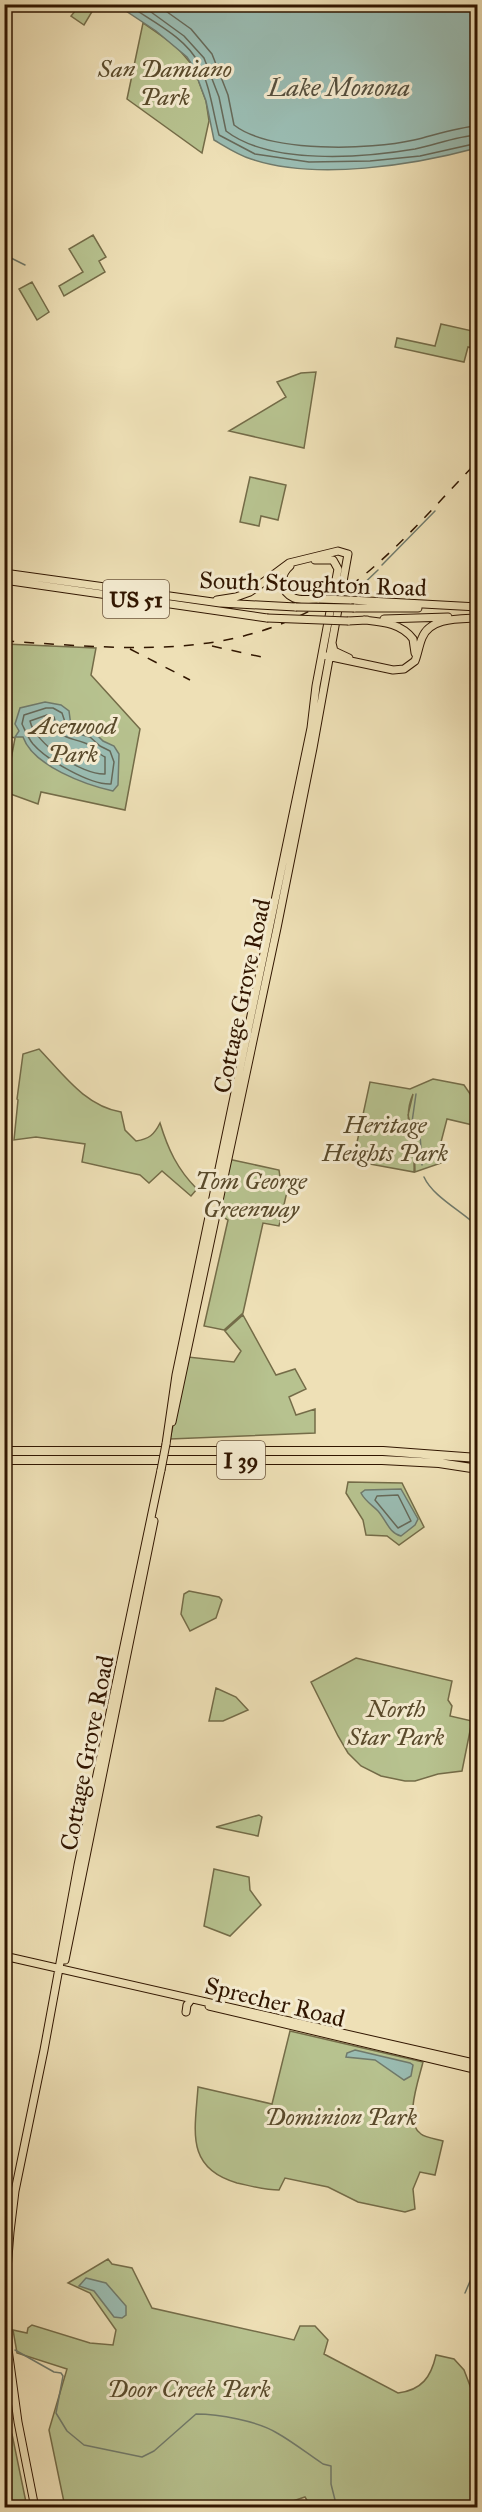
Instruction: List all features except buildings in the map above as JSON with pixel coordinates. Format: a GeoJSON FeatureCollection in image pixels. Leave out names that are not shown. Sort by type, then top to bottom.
{"type":"FeatureCollection","features":[{"type":"Feature","properties":{"kind":"highway","name":"I 39"},"geometry":{"type":"LineString","coordinates":[[4,1451],[383,1451],[477,1458]]}},
{"type":"Feature","properties":{"kind":"highway","name":"I 39"},"geometry":{"type":"LineString","coordinates":[[4,1460],[382,1460],[477,1468]]}},
{"type":"Feature","properties":{"kind":"main road"},"geometry":{"type":"LineString","coordinates":[[189,600],[220,600],[236,597],[259,587],[289,563],[338,551],[348,554]]}},
{"type":"Feature","properties":{"kind":"main road"},"geometry":{"type":"LineString","coordinates":[[348,554],[290,566],[282,581],[285,590],[294,597],[477,607]]}},
{"type":"Feature","properties":{"kind":"main road","name":"Cottage Grove Road"},"geometry":{"type":"LineString","coordinates":[[327,655],[332,642],[348,554]]}},
{"type":"Feature","properties":{"kind":"main road","name":"Cottage Grove Road"},"geometry":{"type":"LineString","coordinates":[[35,2508],[12,2384],[7,2324],[7,2270],[15,2191],[150,1542],[160,1470],[176,1410],[280,912],[327,655],[338,569],[333,560],[315,560]]}},
{"type":"Feature","properties":{"kind":"main road","name":"South Stoughton Road"},"geometry":{"type":"LineString","coordinates":[[4,573],[234,605],[354,608],[477,607]]}},
{"type":"Feature","properties":{"kind":"main road","name":"South Stoughton Road"},"geometry":{"type":"LineString","coordinates":[[4,580],[267,618],[348,621],[477,617]]}},
{"type":"Feature","properties":{"kind":"main road"},"geometry":{"type":"LineString","coordinates":[[327,655],[387,669],[404,669],[415,661],[423,635],[432,626],[452,620],[477,617]]}},
{"type":"Feature","properties":{"kind":"main road"},"geometry":{"type":"LineString","coordinates":[[327,655],[397,667],[408,664],[414,655],[414,642],[407,632],[390,624],[364,620]]}},
{"type":"Feature","properties":{"kind":"main road"},"geometry":{"type":"LineString","coordinates":[[332,642],[334,651],[350,658]]}},
{"type":"Feature","properties":{"kind":"main road","name":"Sprecher Road"},"geometry":{"type":"LineString","coordinates":[[4,1956],[477,2064]]}},
{"type":"Feature","properties":{"kind":"main road","name":"Sprecher Road"},"geometry":{"type":"LineString","coordinates":[[62,1968],[92,1978],[477,2070]]}},
{"type":"Feature","properties":{"kind":"main road"},"geometry":{"type":"LineString","coordinates":[[186,2012],[190,2001]]}},
{"type":"Feature","properties":{"kind":"green space"},"geometry":{"type":"Polygon","coordinates":[[[80,5],[96,5],[84,25],[71,16],[80,5]]]}},
{"type":"Feature","properties":{"kind":"green space","name":"San Damiano Park"},"geometry":{"type":"Polygon","coordinates":[[[143,23],[176,46],[193,66],[206,101],[209,121],[202,153],[127,99],[143,23]]]}},
{"type":"Feature","properties":{"kind":"green space"},"geometry":{"type":"Polygon","coordinates":[[[93,235],[106,257],[99,261],[105,272],[64,296],[59,286],[83,272],[69,249],[93,235]]]}},
{"type":"Feature","properties":{"kind":"green space"},"geometry":{"type":"Polygon","coordinates":[[[32,282],[49,312],[37,320],[19,289],[32,282]]]}},
{"type":"Feature","properties":{"kind":"green space"},"geometry":{"type":"Polygon","coordinates":[[[441,324],[477,332],[477,349],[468,347],[464,362],[395,347],[397,338],[435,346],[441,324]]]}},
{"type":"Feature","properties":{"kind":"green space"},"geometry":{"type":"Polygon","coordinates":[[[316,372],[304,448],[229,431],[286,397],[277,382],[301,373],[316,372]]]}},
{"type":"Feature","properties":{"kind":"green space"},"geometry":{"type":"Polygon","coordinates":[[[250,477],[286,485],[278,520],[261,516],[259,526],[240,522],[250,477]]]}},
{"type":"Feature","properties":{"kind":"green space","name":"Acewood Park"},"geometry":{"type":"Polygon","coordinates":[[[5,644],[96,648],[91,675],[140,729],[125,810],[41,792],[38,804],[5,792],[15,738],[5,735],[5,644]]]}},
{"type":"Feature","properties":{"kind":"green space"},"geometry":{"type":"Polygon","coordinates":[[[39,1049],[86,1096],[108,1109],[121,1112],[125,1130],[136,1141],[151,1136],[160,1123],[174,1158],[197,1189],[191,1196],[162,1171],[149,1183],[140,1175],[82,1162],[85,1144],[36,1137],[14,1140],[23,1054],[39,1049]]]}},
{"type":"Feature","properties":{"kind":"green space","name":"Heritage Heights Park"},"geometry":{"type":"Polygon","coordinates":[[[433,1079],[464,1085],[477,1104],[477,1126],[447,1119],[441,1142],[441,1163],[415,1172],[414,1139],[408,1117],[414,1172],[353,1161],[370,1082],[410,1089],[433,1079]]]}},
{"type":"Feature","properties":{"kind":"green space","name":"Tom George Greenway"},"geometry":{"type":"Polygon","coordinates":[[[228,1159],[279,1170],[280,1177],[291,1187],[286,1196],[279,1226],[263,1223],[243,1313],[224,1330],[204,1326],[228,1220],[217,1213],[228,1159]]]}},
{"type":"Feature","properties":{"kind":"green space"},"geometry":{"type":"Polygon","coordinates":[[[243,1315],[276,1375],[295,1369],[306,1389],[289,1397],[296,1415],[315,1409],[315,1433],[170,1439],[188,1357],[234,1362],[241,1351],[225,1331],[243,1315]]]}},
{"type":"Feature","properties":{"kind":"green space"},"geometry":{"type":"Polygon","coordinates":[[[348,1482],[402,1483],[424,1527],[399,1545],[387,1536],[366,1535],[363,1520],[346,1493],[348,1482]]]}},
{"type":"Feature","properties":{"kind":"green space"},"geometry":{"type":"Polygon","coordinates":[[[189,1591],[219,1597],[222,1600],[216,1618],[190,1631],[181,1614],[184,1594],[189,1591]]]}},
{"type":"Feature","properties":{"kind":"green space","name":"North Star Park"},"geometry":{"type":"Polygon","coordinates":[[[356,1658],[452,1681],[448,1700],[452,1706],[450,1716],[472,1721],[462,1771],[405,1781],[381,1776],[361,1766],[348,1753],[311,1682],[356,1658]]]}},
{"type":"Feature","properties":{"kind":"green space"},"geometry":{"type":"Polygon","coordinates":[[[216,1688],[236,1697],[248,1710],[223,1721],[209,1721],[216,1688]]]}},
{"type":"Feature","properties":{"kind":"green space"},"geometry":{"type":"Polygon","coordinates":[[[259,1815],[262,1817],[258,1836],[216,1827],[259,1815]]]}},
{"type":"Feature","properties":{"kind":"green space"},"geometry":{"type":"Polygon","coordinates":[[[214,1869],[249,1877],[250,1890],[261,1905],[230,1936],[204,1926],[214,1869]]]}},
{"type":"Feature","properties":{"kind":"green space","name":"Dominion Park"},"geometry":{"type":"Polygon","coordinates":[[[290,2031],[423,2062],[414,2100],[413,2120],[421,2134],[443,2141],[435,2175],[420,2172],[413,2189],[415,2209],[405,2212],[358,2202],[328,2187],[285,2178],[279,2190],[237,2183],[220,2176],[201,2158],[195,2133],[198,2087],[272,2104],[290,2031]]]}},
{"type":"Feature","properties":{"kind":"green space","name":"Door Creek Park"},"geometry":{"type":"Polygon","coordinates":[[[108,2259],[112,2264],[132,2268],[152,2308],[294,2340],[300,2326],[315,2326],[328,2340],[324,2354],[398,2393],[413,2389],[424,2381],[436,2355],[454,2359],[464,2370],[477,2404],[477,2507],[311,2507],[305,2497],[275,2507],[65,2507],[49,2430],[67,2369],[17,2353],[13,2330],[27,2333],[28,2328],[32,2325],[90,2343],[113,2345],[116,2330],[90,2293],[68,2283],[108,2259]]]}},
{"type":"Feature","properties":{"kind":"green space"},"geometry":{"type":"Polygon","coordinates":[[[5,2432],[12,2434],[27,2507],[5,2507],[5,2432]]]}},
{"type":"Feature","properties":{"kind":"water","name":"Lake Monona"},"geometry":{"type":"Polygon","coordinates":[[[117,5],[477,5],[477,148],[395,165],[334,170],[277,166],[246,157],[214,140],[206,101],[193,66],[187,57],[156,31],[117,5]]]}},
{"type":"Feature","properties":{"kind":"water"},"geometry":{"type":"Polygon","coordinates":[[[45,702],[61,705],[69,711],[71,726],[94,732],[103,741],[114,746],[119,754],[118,785],[113,791],[62,773],[37,757],[23,737],[15,737],[19,731],[15,724],[20,708],[45,702]]]}},
{"type":"Feature","properties":{"kind":"water"},"geometry":{"type":"Polygon","coordinates":[[[401,1489],[418,1519],[415,1525],[401,1536],[391,1529],[361,1493],[365,1490],[401,1489]]]}},
{"type":"Feature","properties":{"kind":"water"},"geometry":{"type":"Polygon","coordinates":[[[355,2050],[410,2063],[413,2065],[411,2076],[404,2080],[375,2060],[346,2057],[347,2053],[355,2050]]]}},
{"type":"Feature","properties":{"kind":"water"},"geometry":{"type":"Polygon","coordinates":[[[86,2278],[106,2283],[126,2306],[126,2315],[122,2318],[114,2317],[94,2291],[79,2286],[86,2278]]]}},
{"type":"Feature","properties":{"kind":"waterway"},"geometry":{"type":"LineString","coordinates":[[4,260],[9,257],[25,265]]}},
{"type":"Feature","properties":{"kind":"waterway"},"geometry":{"type":"LineString","coordinates":[[382,565],[435,511]]}},
{"type":"Feature","properties":{"kind":"waterway"},"geometry":{"type":"LineString","coordinates":[[357,590],[378,570]]}},
{"type":"Feature","properties":{"kind":"waterway"},"geometry":{"type":"LineString","coordinates":[[416,1094],[412,1122],[413,1127],[420,1134],[422,1165]]}},
{"type":"Feature","properties":{"kind":"waterway"},"geometry":{"type":"LineString","coordinates":[[424,1177],[434,1191],[478,1227]]}},
{"type":"Feature","properties":{"kind":"waterway"},"geometry":{"type":"LineString","coordinates":[[474,2251],[478,2225]]}},
{"type":"Feature","properties":{"kind":"waterway"},"geometry":{"type":"LineString","coordinates":[[465,2293],[471,2279],[472,2265]]}},
{"type":"Feature","properties":{"kind":"waterway"},"geometry":{"type":"LineString","coordinates":[[15,2350],[54,2372],[61,2373],[63,2376],[56,2413],[67,2431],[84,2445],[142,2457],[154,2451],[196,2414],[215,2415],[249,2422],[277,2433],[323,2464],[331,2466],[331,2484],[337,2508]]}},
{"type":"Feature","properties":{"kind":"railway"},"geometry":{"type":"LineString","coordinates":[[4,641],[103,647],[195,645],[240,637],[283,623],[326,602],[369,571],[478,461]]}},
{"type":"Feature","properties":{"kind":"railway"},"geometry":{"type":"LineString","coordinates":[[212,646],[266,658]]}},
{"type":"Feature","properties":{"kind":"railway"},"geometry":{"type":"LineString","coordinates":[[130,649],[190,680]]}}]}
